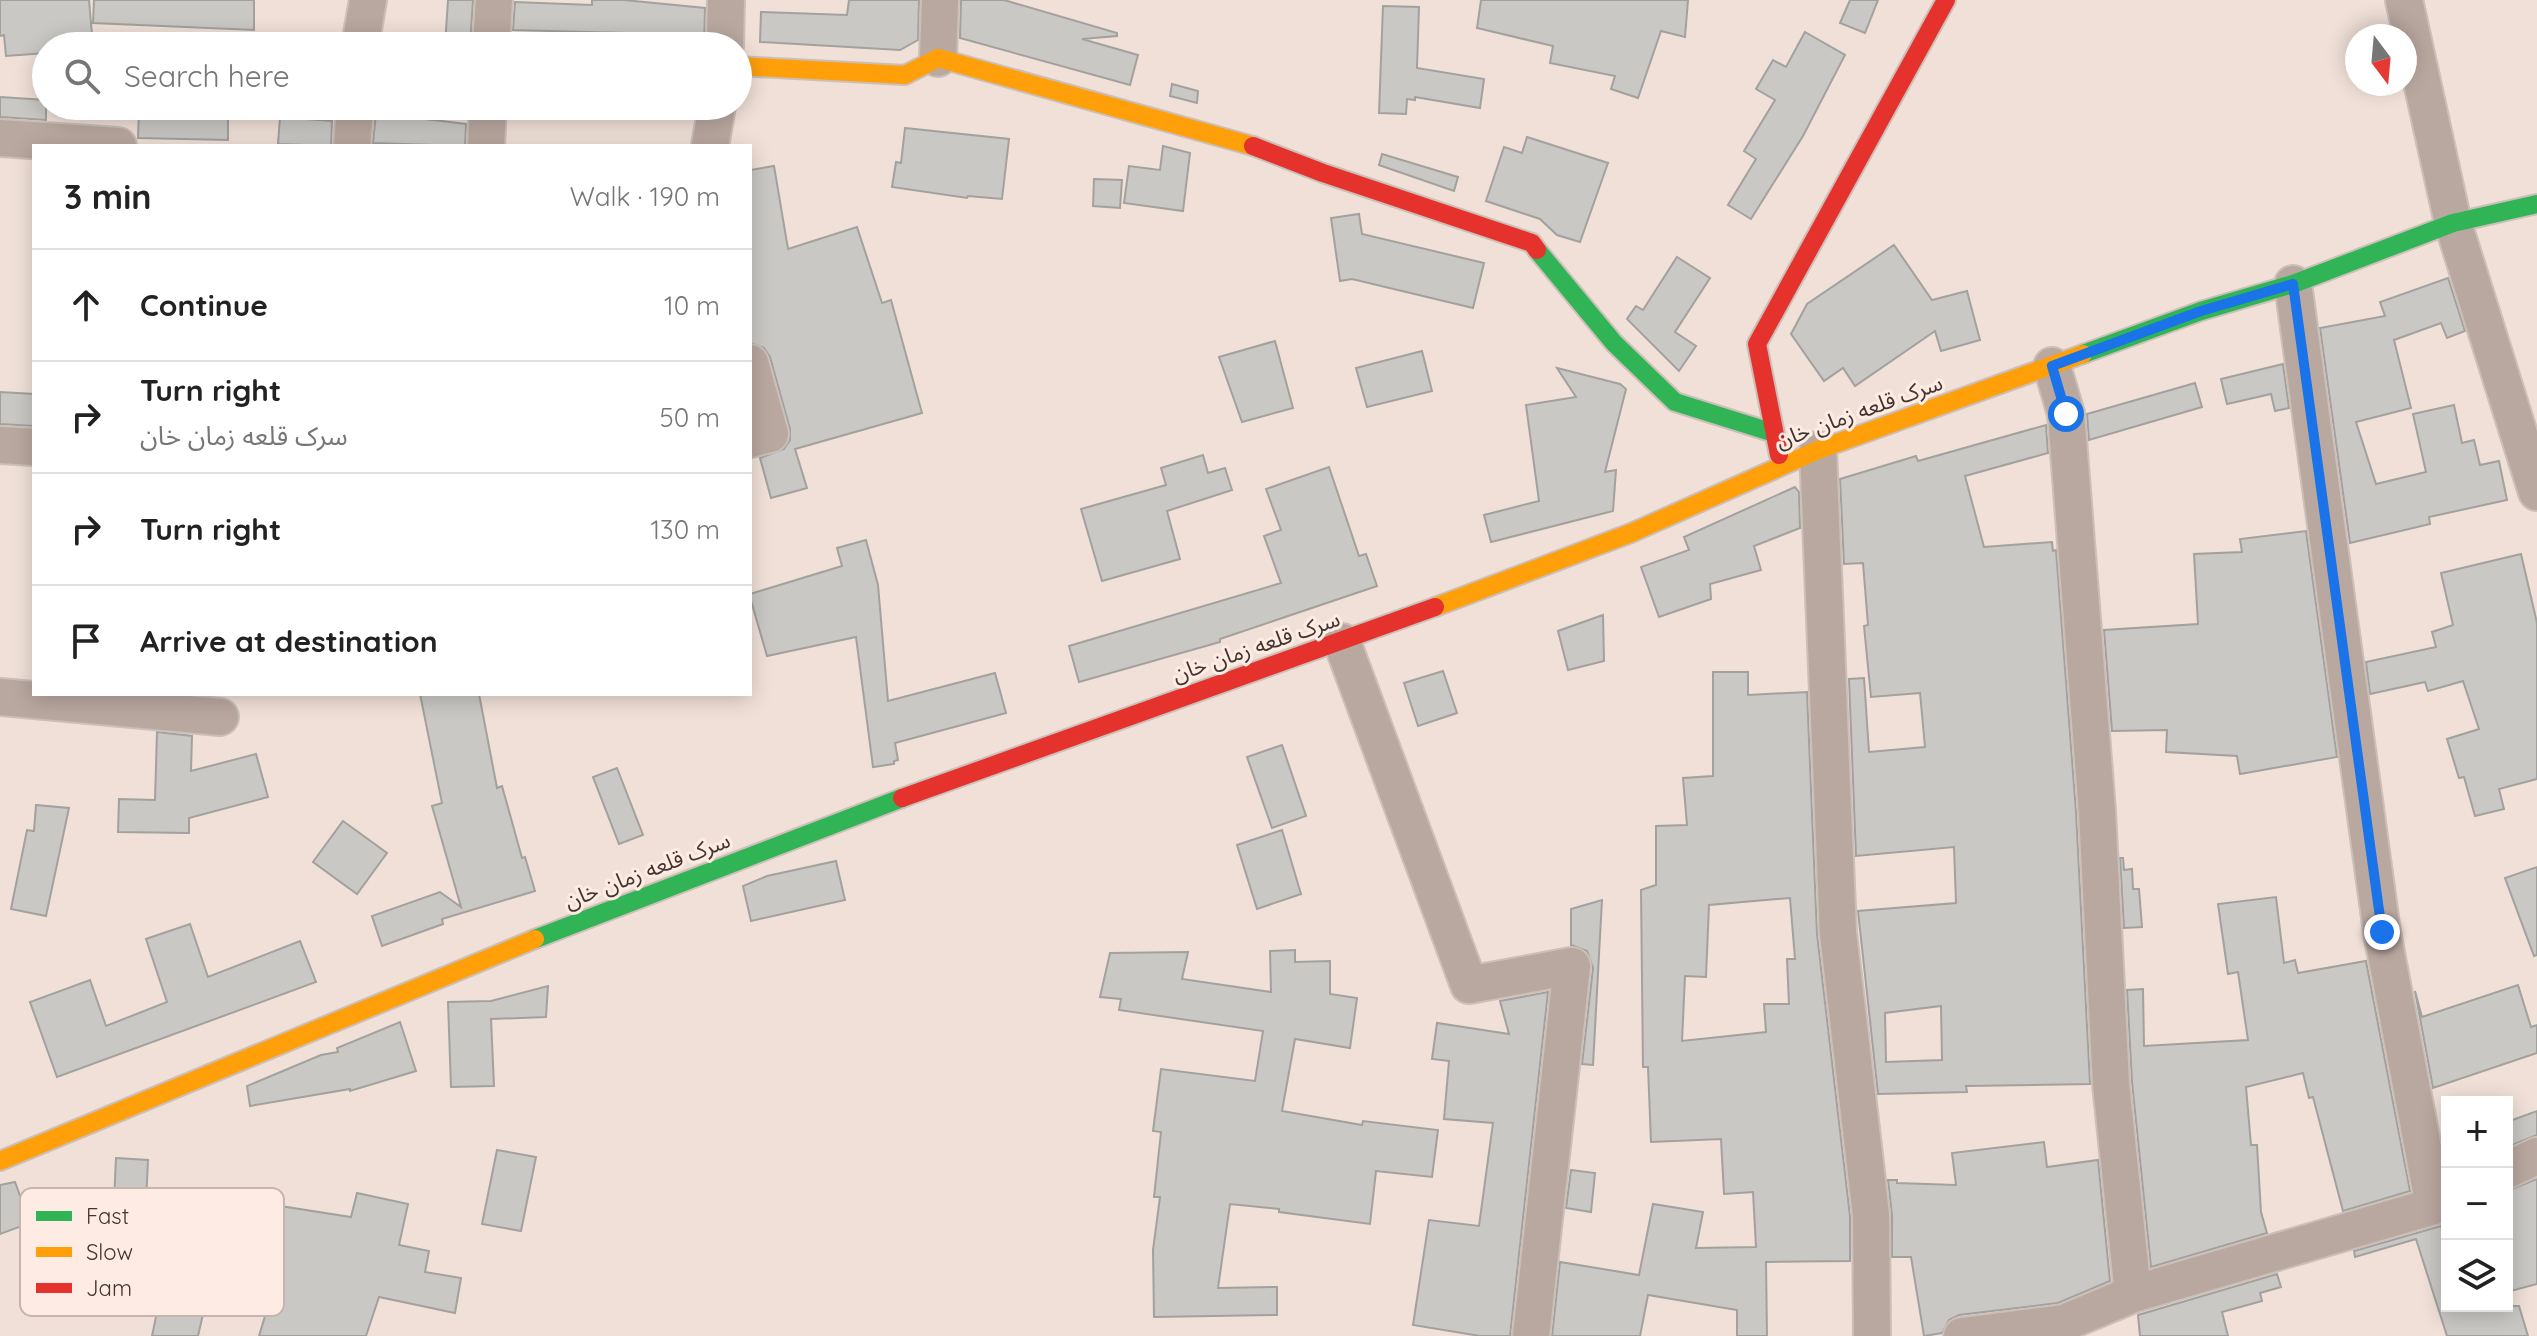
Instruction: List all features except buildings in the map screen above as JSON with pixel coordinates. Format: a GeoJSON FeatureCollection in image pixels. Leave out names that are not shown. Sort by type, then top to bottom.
{"type":"FeatureCollection","features":[{"type":"Feature","properties":{"kind":"street"},"geometry":{"type":"LineString","coordinates":[[362,32],[368,0]]}},
{"type":"Feature","properties":{"kind":"street"},"geometry":{"type":"LineString","coordinates":[[492,32],[494,0]]}},
{"type":"Feature","properties":{"kind":"street"},"geometry":{"type":"LineString","coordinates":[[725,32],[726,0]]}},
{"type":"Feature","properties":{"kind":"street"},"geometry":{"type":"LineString","coordinates":[[938,58],[940,0]]}},
{"type":"Feature","properties":{"kind":"street"},"geometry":{"type":"LineString","coordinates":[[1781,465],[1757,344],[1946,0]]}},
{"type":"Feature","properties":{"kind":"street"},"geometry":{"type":"LineString","coordinates":[[2404,0],[2453,223],[2537,492]]}},
{"type":"Feature","properties":{"kind":"street"},"geometry":{"type":"LineString","coordinates":[[752,67],[905,75],[938,58],[1237,140],[1323,173],[1532,243],[1614,343],[1675,402],[1774,433]]}},
{"type":"Feature","properties":{"kind":"street"},"geometry":{"type":"LineString","coordinates":[[352,144],[354,120]]}},
{"type":"Feature","properties":{"kind":"street"},"geometry":{"type":"LineString","coordinates":[[486,144],[487,120]]}},
{"type":"Feature","properties":{"kind":"street"},"geometry":{"type":"LineString","coordinates":[[710,144],[715,120]]}},
{"type":"Feature","properties":{"kind":"street"},"geometry":{"type":"LineString","coordinates":[[0,138],[88,144]]}},
{"type":"Feature","properties":{"kind":"street","name":"سرک قلعه زمان خان"},"geometry":{"type":"LineString","coordinates":[[0,1161],[517,946],[908,795],[1342,642],[1631,533],[1818,450],[2201,311],[2293,284],[2453,223],[2537,204]]}},
{"type":"Feature","properties":{"kind":"street"},"geometry":{"type":"LineString","coordinates":[[1962,1336],[2064,1323],[2133,1294],[2440,1203],[2382,932],[2293,284]]}},
{"type":"Feature","properties":{"kind":"street"},"geometry":{"type":"LineString","coordinates":[[2052,366],[2066,414],[2097,811],[2111,1084],[2133,1294]]}},
{"type":"Feature","properties":{"kind":"street"},"geometry":{"type":"LineString","coordinates":[[752,370],[770,434],[752,438]]}},
{"type":"Feature","properties":{"kind":"street"},"geometry":{"type":"LineString","coordinates":[[0,445],[32,447]]}},
{"type":"Feature","properties":{"kind":"street"},"geometry":{"type":"LineString","coordinates":[[1818,450],[1838,933],[1871,1215],[1872,1336]]}},
{"type":"Feature","properties":{"kind":"street"},"geometry":{"type":"LineString","coordinates":[[1342,642],[1469,985],[1572,966],[1531,1336]]}},
{"type":"Feature","properties":{"kind":"street"},"geometry":{"type":"LineString","coordinates":[[0,697],[220,717]]}},
{"type":"Feature","properties":{"kind":"street"},"geometry":{"type":"LineString","coordinates":[[2511,1168],[2537,1156]]}},
{"type":"Feature","properties":{"kind":"traffic: fast"},"geometry":{"type":"LineString","coordinates":[[2083,354],[2201,311],[2293,284],[2453,223],[2537,204]]}},
{"type":"Feature","properties":{"kind":"traffic: fast"},"geometry":{"type":"LineString","coordinates":[[1537,250],[1614,343],[1675,402],[1774,433]]}},
{"type":"Feature","properties":{"kind":"traffic: fast"},"geometry":{"type":"LineString","coordinates":[[535,939],[902,798]]}},
{"type":"Feature","properties":{"kind":"traffic: slow"},"geometry":{"type":"LineString","coordinates":[[752,67],[905,75],[938,58],[1253,146]]}},
{"type":"Feature","properties":{"kind":"traffic: slow"},"geometry":{"type":"LineString","coordinates":[[1435,607],[1631,533],[1818,450],[2083,354]]}},
{"type":"Feature","properties":{"kind":"traffic: slow"},"geometry":{"type":"LineString","coordinates":[[0,1161],[535,939]]}},
{"type":"Feature","properties":{"kind":"traffic: jam"},"geometry":{"type":"LineString","coordinates":[[1779,455],[1757,344],[1946,0]]}},
{"type":"Feature","properties":{"kind":"traffic: jam"},"geometry":{"type":"LineString","coordinates":[[1253,146],[1323,173],[1532,243],[1537,250]]}},
{"type":"Feature","properties":{"kind":"traffic: jam"},"geometry":{"type":"LineString","coordinates":[[902,798],[1435,607]]}},
{"type":"Feature","properties":{"kind":"route"},"geometry":{"type":"LineString","coordinates":[[2066,414],[2052,366],[2201,311],[2293,284],[2382,932]]}}]}
